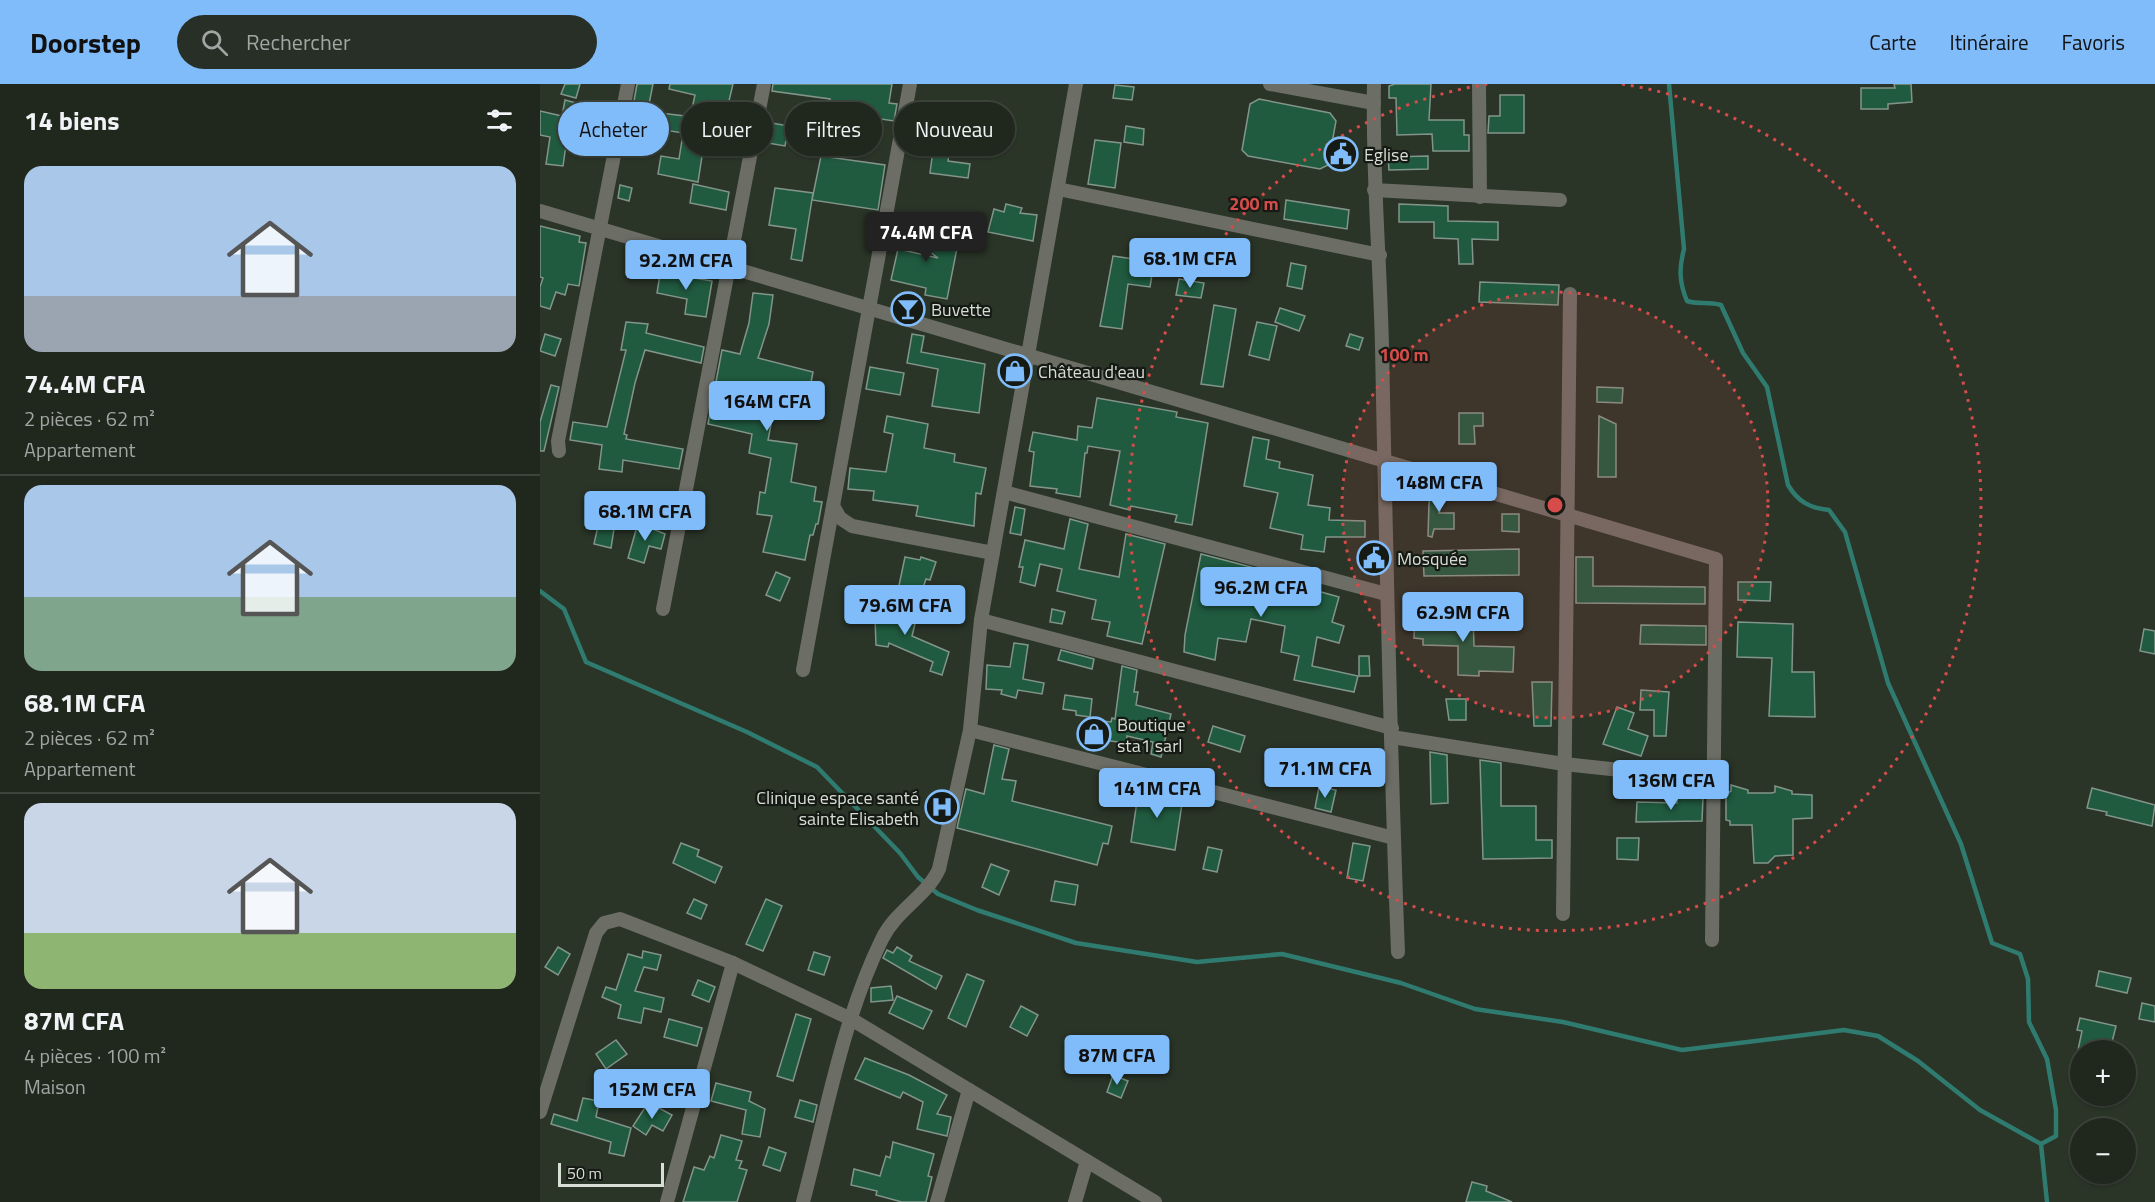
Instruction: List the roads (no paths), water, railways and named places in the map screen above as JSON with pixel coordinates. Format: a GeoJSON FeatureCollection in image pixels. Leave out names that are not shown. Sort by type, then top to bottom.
{"type":"FeatureCollection","features":[{"type":"Feature","properties":{"kind":"street"},"geometry":{"type":"LineString","coordinates":[[559,452],[558,441],[628,84]]}},
{"type":"Feature","properties":{"kind":"street"},"geometry":{"type":"LineString","coordinates":[[663,609],[764,84]]}},
{"type":"Feature","properties":{"kind":"street"},"geometry":{"type":"LineString","coordinates":[[803,670],[910,84]]}},
{"type":"Feature","properties":{"kind":"street"},"geometry":{"type":"LineString","coordinates":[[803,1202],[851,1019],[886,932],[904,907],[929,885],[939,869],[970,730],[981,620],[1076,84]]}},
{"type":"Feature","properties":{"kind":"street"},"geometry":{"type":"LineString","coordinates":[[1270,84],[1374,103]]}},
{"type":"Feature","properties":{"kind":"street"},"geometry":{"type":"LineString","coordinates":[[1374,84],[1374,190],[1380,255],[1386,594],[1398,952]]}},
{"type":"Feature","properties":{"kind":"street"},"geometry":{"type":"LineString","coordinates":[[1479,84],[1480,197]]}},
{"type":"Feature","properties":{"kind":"street"},"geometry":{"type":"LineString","coordinates":[[1058,189],[1380,255]]}},
{"type":"Feature","properties":{"kind":"street"},"geometry":{"type":"LineString","coordinates":[[1374,190],[1560,200]]}},
{"type":"Feature","properties":{"kind":"street"},"geometry":{"type":"LineString","coordinates":[[540,211],[1716,559],[1712,940]]}},
{"type":"Feature","properties":{"kind":"street"},"geometry":{"type":"LineString","coordinates":[[1563,914],[1570,294]]}},
{"type":"Feature","properties":{"kind":"street"},"geometry":{"type":"LineString","coordinates":[[1004,492],[1386,594]]}},
{"type":"Feature","properties":{"kind":"street"},"geometry":{"type":"LineString","coordinates":[[833,506],[840,518],[852,526],[993,553]]}},
{"type":"Feature","properties":{"kind":"street"},"geometry":{"type":"LineString","coordinates":[[981,620],[1392,732],[1564,764],[1714,780]]}},
{"type":"Feature","properties":{"kind":"street"},"geometry":{"type":"LineString","coordinates":[[970,730],[1394,838]]}},
{"type":"Feature","properties":{"kind":"street"},"geometry":{"type":"LineString","coordinates":[[540,1112],[596,933],[604,923],[620,919],[733,963],[851,1019],[1155,1202]]}},
{"type":"Feature","properties":{"kind":"street"},"geometry":{"type":"LineString","coordinates":[[667,1202],[733,963]]}},
{"type":"Feature","properties":{"kind":"street"},"geometry":{"type":"LineString","coordinates":[[937,1202],[969,1090]]}},
{"type":"Feature","properties":{"kind":"street"},"geometry":{"type":"LineString","coordinates":[[1075,1202],[1087,1161]]}},
{"type":"Feature","properties":{"kind":"waterway"},"geometry":{"type":"LineString","coordinates":[[1669,84],[1684,249],[1681,262],[1684,294],[1687,301],[1721,305],[1743,353],[1767,387],[1788,485],[1805,503],[1829,510],[1845,532],[1888,683],[1961,844],[1992,943],[2020,954],[2028,979],[2029,1022],[2047,1059],[2056,1110],[2056,1136],[2041,1144]]}},
{"type":"Feature","properties":{"kind":"waterway"},"geometry":{"type":"LineString","coordinates":[[540,591],[564,609],[586,662],[747,732],[817,767],[900,853],[918,877],[938,894],[977,910],[1076,943],[1197,962],[1282,954],[1401,983],[1475,1009],[1563,1022],[1682,1050],[1844,1030],[1878,1036],[1918,1061],[1980,1110],[2041,1144],[2047,1202]]}},
{"type":"Feature","properties":{"kind":"place","name":"Eglise"},"geometry":{"type":"Point","coordinates":[1341,154]}},
{"type":"Feature","properties":{"kind":"place","name":"Buvette"},"geometry":{"type":"Point","coordinates":[908,309]}},
{"type":"Feature","properties":{"kind":"place","name":"Château d'eau"},"geometry":{"type":"Point","coordinates":[1015,371]}},
{"type":"Feature","properties":{"kind":"place","name":"Mosquée"},"geometry":{"type":"Point","coordinates":[1374,558]}},
{"type":"Feature","properties":{"kind":"place","name":"Boutique sta1 sarl"},"geometry":{"type":"Point","coordinates":[1094,734]}},
{"type":"Feature","properties":{"kind":"place","name":"Clinique espace santé sainte Elisabeth"},"geometry":{"type":"Point","coordinates":[942,807]}}]}
